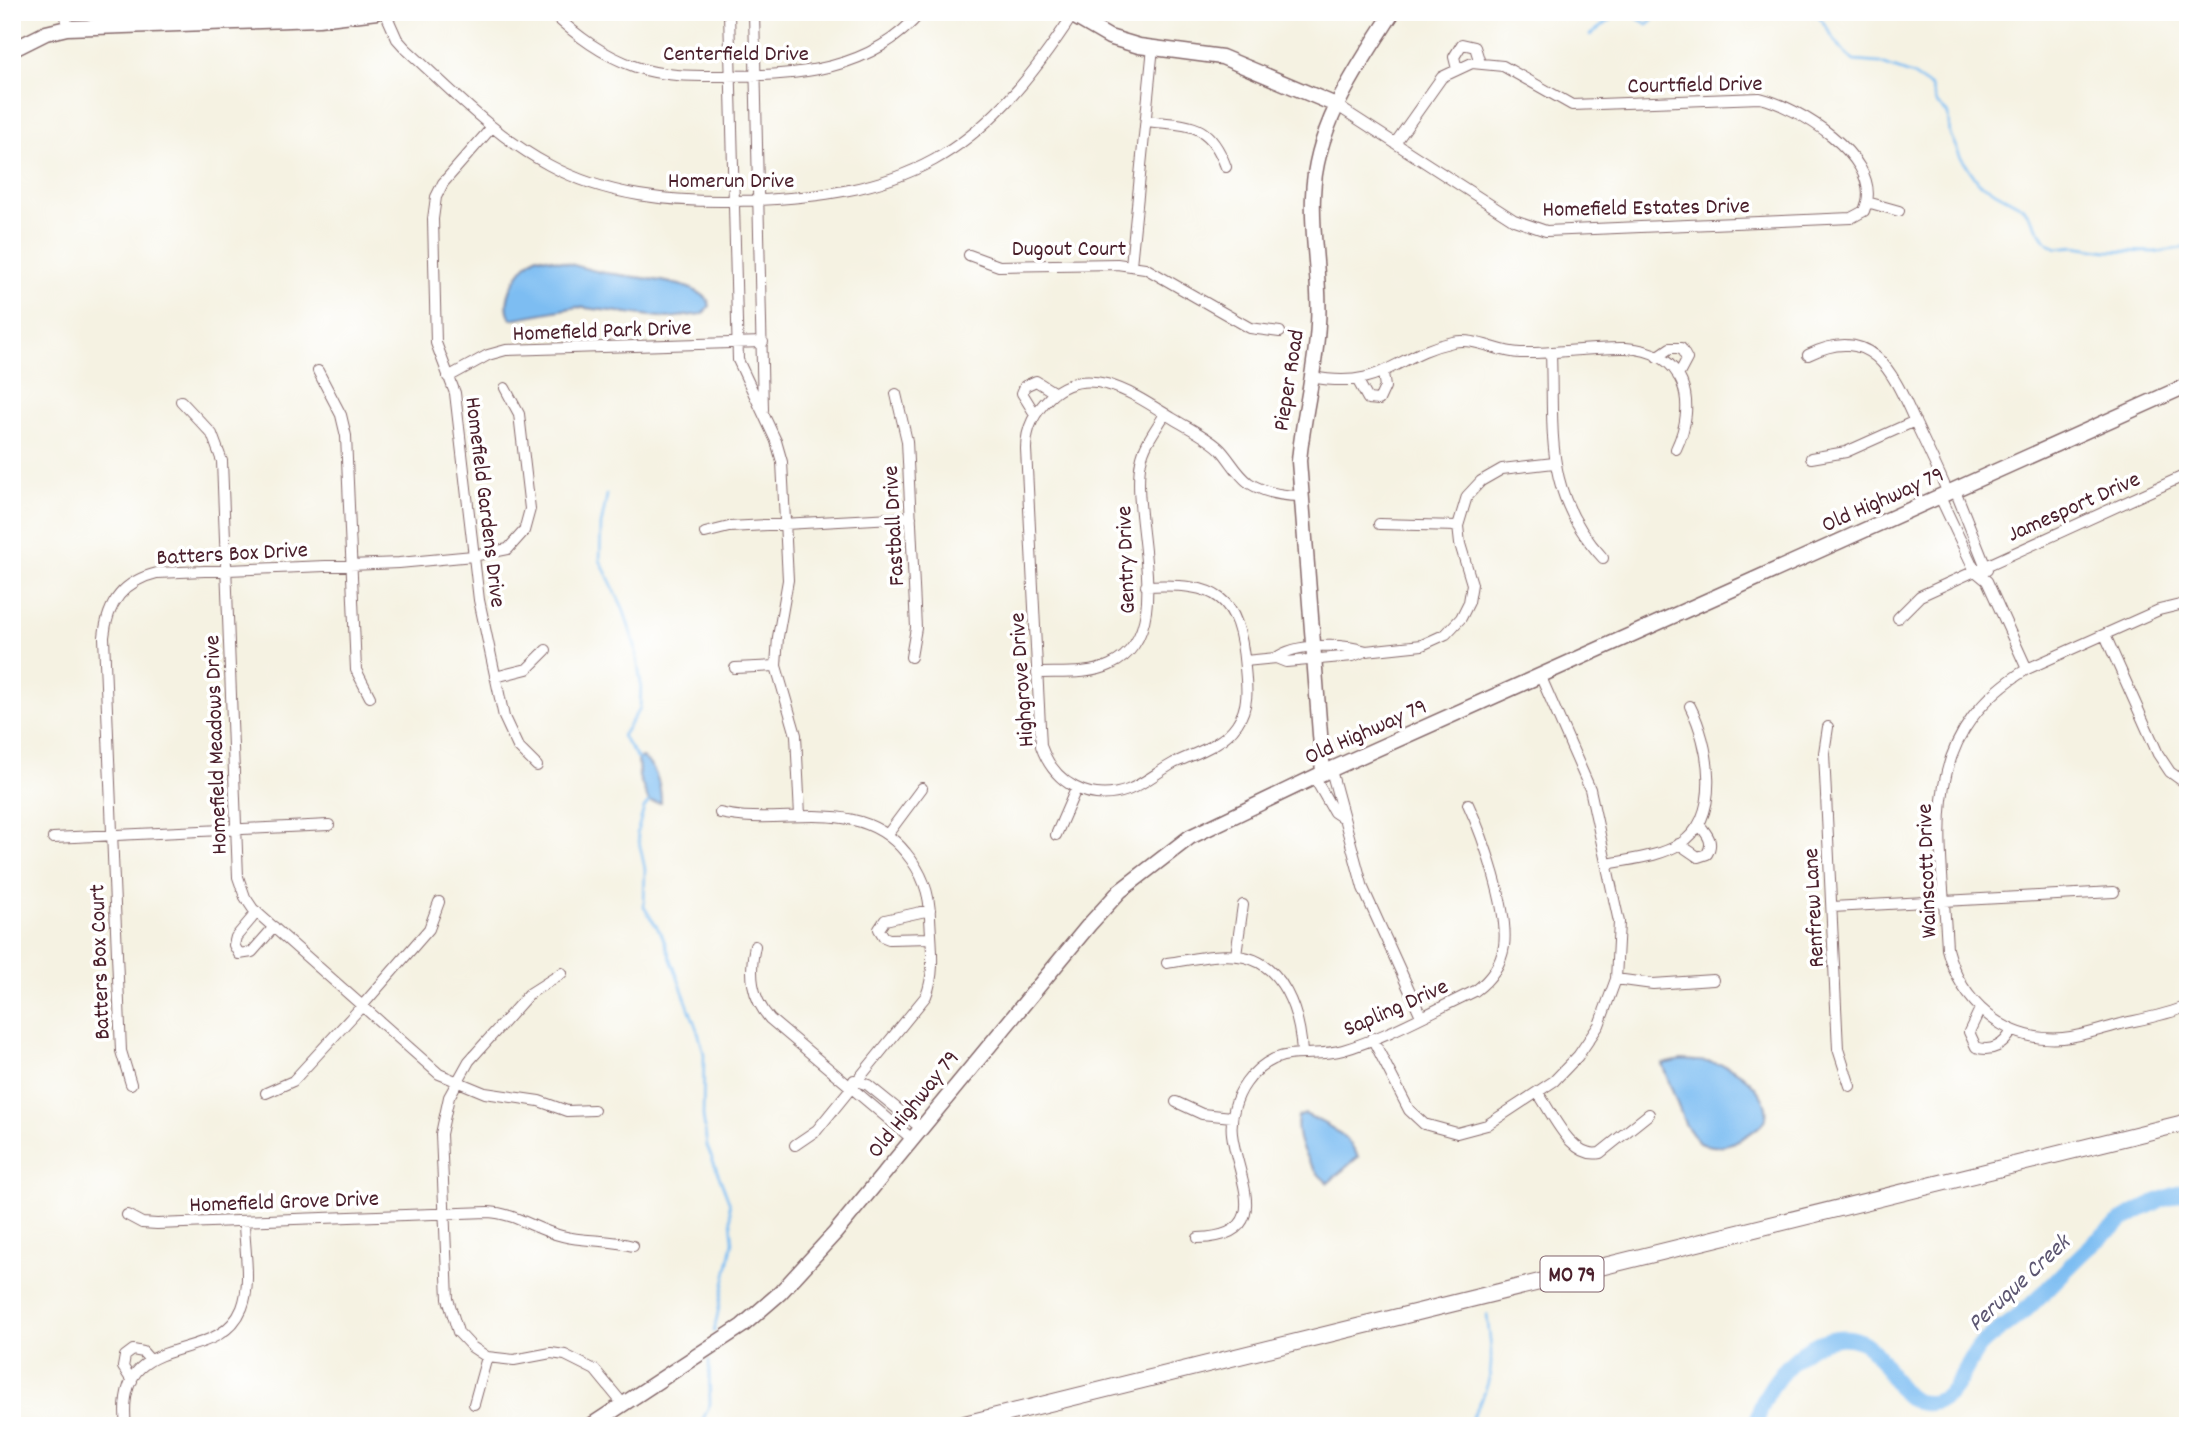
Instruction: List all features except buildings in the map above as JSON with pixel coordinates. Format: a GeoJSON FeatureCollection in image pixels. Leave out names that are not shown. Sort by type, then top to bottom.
{"type":"FeatureCollection","features":[{"type":"Feature","properties":{"kind":"main road","name":"MO 79"},"geometry":{"type":"LineString","coordinates":[[956,1426],[2188,1122]]}},
{"type":"Feature","properties":{"kind":"street"},"geometry":{"type":"LineString","coordinates":[[66,12],[67,29]]}},
{"type":"Feature","properties":{"kind":"street"},"geometry":{"type":"LineString","coordinates":[[12,50],[46,33],[67,29],[195,18],[377,12]]}},
{"type":"Feature","properties":{"kind":"street","name":"Homerun Drive"},"geometry":{"type":"LineString","coordinates":[[385,12],[397,39],[406,49],[492,127],[550,166],[603,187],[681,201],[820,197],[853,191],[914,171],[979,130],[1008,103],[1040,65],[1071,13]]}},
{"type":"Feature","properties":{"kind":"street","name":"Centerfield Drive"},"geometry":{"type":"LineString","coordinates":[[551,12],[592,47],[636,68],[672,75],[730,76],[803,73],[850,62],[884,45],[921,12]]}},
{"type":"Feature","properties":{"kind":"street"},"geometry":{"type":"LineString","coordinates":[[729,12],[738,360],[780,452],[788,580],[776,666],[796,735],[800,816]]}},
{"type":"Feature","properties":{"kind":"street"},"geometry":{"type":"LineString","coordinates":[[754,12],[763,418]]}},
{"type":"Feature","properties":{"kind":"street","name":"Pieper Road"},"geometry":{"type":"LineString","coordinates":[[1323,773],[1300,496],[1302,423],[1312,377],[1319,307],[1313,194],[1325,131],[1336,105],[1393,12]]}},
{"type":"Feature","properties":{"kind":"street"},"geometry":{"type":"LineString","coordinates":[[1071,13],[1109,37],[1153,47],[1200,52],[1243,63],[1336,105]]}},
{"type":"Feature","properties":{"kind":"street","name":"Courtfield Drive"},"geometry":{"type":"LineString","coordinates":[[1457,69],[1454,57],[1462,44],[1475,47],[1480,63]]}},
{"type":"Feature","properties":{"kind":"street"},"geometry":{"type":"LineString","coordinates":[[1131,265],[1153,47]]}},
{"type":"Feature","properties":{"kind":"street","name":"Courtfield Drive"},"geometry":{"type":"LineString","coordinates":[[1396,142],[1442,77],[1457,69],[1480,63],[1503,66],[1572,105],[1748,98],[1776,102],[1845,147],[1856,158],[1868,186],[1867,202]]}},
{"type":"Feature","properties":{"kind":"street","name":"Homefield Estates Drive"},"geometry":{"type":"LineString","coordinates":[[1336,105],[1514,219],[1546,231],[1851,218],[1864,211],[1867,202]]}},
{"type":"Feature","properties":{"kind":"street"},"geometry":{"type":"LineString","coordinates":[[1146,121],[1183,125],[1207,134],[1217,143],[1226,167]]}},
{"type":"Feature","properties":{"kind":"street","name":"Homefield Gardens Drive"},"geometry":{"type":"LineString","coordinates":[[492,127],[443,183],[436,197],[433,219],[436,344],[457,405],[473,556],[495,677],[510,732],[518,747],[537,766]]}},
{"type":"Feature","properties":{"kind":"street"},"geometry":{"type":"LineString","coordinates":[[1867,202],[1899,211]]}},
{"type":"Feature","properties":{"kind":"street","name":"Dugout Court"},"geometry":{"type":"LineString","coordinates":[[969,255],[999,266],[1131,265],[1145,268],[1250,328],[1280,332]]}},
{"type":"Feature","properties":{"kind":"street"},"geometry":{"type":"LineString","coordinates":[[1312,377],[1358,381],[1383,373],[1455,341],[1479,343],[1509,352],[1628,348],[1657,357],[1678,376],[1689,410],[1676,449]]}},
{"type":"Feature","properties":{"kind":"street","name":"Homefield Park Drive"},"geometry":{"type":"LineString","coordinates":[[448,377],[488,355],[506,350],[763,342]]}},
{"type":"Feature","properties":{"kind":"street"},"geometry":{"type":"LineString","coordinates":[[1808,355],[1839,343],[1860,347],[1879,358],[1891,371],[1948,493],[1987,565],[1987,581],[2027,670]]}},
{"type":"Feature","properties":{"kind":"street"},"geometry":{"type":"LineString","coordinates":[[1657,357],[1670,348],[1681,348],[1687,359],[1678,376]]}},
{"type":"Feature","properties":{"kind":"street"},"geometry":{"type":"LineString","coordinates":[[1551,352],[1554,463],[1566,508],[1585,539],[1603,558]]}},
{"type":"Feature","properties":{"kind":"street"},"geometry":{"type":"LineString","coordinates":[[318,372],[341,415],[346,436],[356,670],[370,697]]}},
{"type":"Feature","properties":{"kind":"street"},"geometry":{"type":"LineString","coordinates":[[1358,381],[1368,399],[1379,400],[1385,387],[1383,373]]}},
{"type":"Feature","properties":{"kind":"street"},"geometry":{"type":"LineString","coordinates":[[1035,414],[1021,393],[1025,386],[1036,382],[1055,393],[1076,384],[1104,383],[1165,414],[1213,443],[1247,482],[1271,493],[1300,496]]}},
{"type":"Feature","properties":{"kind":"street","name":"Old Highway 79"},"geometry":{"type":"LineString","coordinates":[[590,1426],[723,1339],[780,1293],[835,1233],[1046,975],[1120,891],[1190,837],[1323,773],[2188,385]]}},
{"type":"Feature","properties":{"kind":"street","name":"Batters Box Drive"},"geometry":{"type":"LineString","coordinates":[[113,836],[104,638],[110,608],[130,584],[145,576],[352,566],[473,556],[509,549],[529,523],[520,423],[505,387]]}},
{"type":"Feature","properties":{"kind":"street","name":"Highgrove Drive"},"geometry":{"type":"LineString","coordinates":[[1055,393],[1035,414],[1026,437],[1037,674],[1043,753],[1062,780],[1076,789]]}},
{"type":"Feature","properties":{"kind":"street","name":"Fastball Drive"},"geometry":{"type":"LineString","coordinates":[[896,394],[904,420],[911,517],[916,628],[911,657]]}},
{"type":"Feature","properties":{"kind":"street","name":"Homefield Meadows Drive"},"geometry":{"type":"LineString","coordinates":[[181,401],[212,434],[219,448],[224,480],[238,877],[244,897],[257,912],[439,1074],[485,1093],[539,1101],[567,1111],[594,1110]]}},
{"type":"Feature","properties":{"kind":"street","name":"Gentry Drive"},"geometry":{"type":"LineString","coordinates":[[1037,674],[1089,671],[1112,665],[1135,645],[1145,625],[1146,586],[1139,471],[1145,447],[1165,414]]}},
{"type":"Feature","properties":{"kind":"street"},"geometry":{"type":"LineString","coordinates":[[1811,458],[1846,452],[1915,421]]}},
{"type":"Feature","properties":{"kind":"street"},"geometry":{"type":"LineString","coordinates":[[1245,661],[1276,658],[1286,662],[1314,654],[1353,656],[1366,651],[1434,642],[1461,618],[1469,603],[1472,584],[1460,544],[1458,526],[1467,496],[1490,475],[1503,469],[1554,463]]}},
{"type":"Feature","properties":{"kind":"street","name":"Jamesport Drive"},"geometry":{"type":"LineString","coordinates":[[1898,618],[1920,596],[2188,474]]}},
{"type":"Feature","properties":{"kind":"street"},"geometry":{"type":"LineString","coordinates":[[1948,493],[1975,571],[1987,581]]}},
{"type":"Feature","properties":{"kind":"street"},"geometry":{"type":"LineString","coordinates":[[705,533],[729,527],[911,517]]}},
{"type":"Feature","properties":{"kind":"street"},"geometry":{"type":"LineString","coordinates":[[1379,524],[1458,526]]}},
{"type":"Feature","properties":{"kind":"street"},"geometry":{"type":"LineString","coordinates":[[1056,835],[1076,789],[1098,795],[1131,789],[1226,737],[1239,722],[1247,699],[1245,661],[1241,628],[1228,606],[1218,597],[1186,584],[1146,586]]}},
{"type":"Feature","properties":{"kind":"street","name":"Wainscott Drive"},"geometry":{"type":"LineString","coordinates":[[2188,603],[2172,605],[2027,670],[1990,698],[1971,720],[1951,755],[1944,776],[1939,819],[1947,948],[1960,984],[1980,1009],[2012,1030],[2029,1036],[2064,1038],[2188,1006]]}},
{"type":"Feature","properties":{"kind":"street"},"geometry":{"type":"LineString","coordinates":[[2105,635],[2158,754],[2170,772],[2188,785]]}},
{"type":"Feature","properties":{"kind":"street"},"geometry":{"type":"LineString","coordinates":[[495,677],[527,669],[547,650]]}},
{"type":"Feature","properties":{"kind":"street"},"geometry":{"type":"LineString","coordinates":[[735,668],[776,666]]}},
{"type":"Feature","properties":{"kind":"street"},"geometry":{"type":"LineString","coordinates":[[1372,1038],[1409,1110],[1434,1129],[1457,1133],[1477,1129],[1538,1093],[1565,1071],[1599,1025],[1615,979],[1619,922],[1584,772],[1540,675]]}},
{"type":"Feature","properties":{"kind":"street"},"geometry":{"type":"LineString","coordinates":[[1607,864],[1679,844],[1699,824],[1707,798],[1705,739],[1690,706]]}},
{"type":"Feature","properties":{"kind":"street","name":"Renfrew Lane"},"geometry":{"type":"LineString","coordinates":[[1828,727],[1824,753],[1838,1049],[1850,1086]]}},
{"type":"Feature","properties":{"kind":"street"},"geometry":{"type":"LineString","coordinates":[[1323,773],[1334,812],[1343,818]]}},
{"type":"Feature","properties":{"kind":"street"},"geometry":{"type":"LineString","coordinates":[[1323,773],[1343,818],[1368,901],[1421,1016]]}},
{"type":"Feature","properties":{"kind":"street"},"geometry":{"type":"LineString","coordinates":[[887,835],[922,788]]}},
{"type":"Feature","properties":{"kind":"street","name":"Sapling Drive"},"geometry":{"type":"LineString","coordinates":[[1198,1238],[1226,1236],[1239,1223],[1244,1210],[1246,1187],[1232,1134],[1232,1117],[1244,1085],[1254,1074],[1275,1059],[1302,1053],[1336,1052],[1372,1038],[1483,985],[1496,969],[1504,948],[1504,931],[1485,842],[1468,804]]}},
{"type":"Feature","properties":{"kind":"street"},"geometry":{"type":"LineString","coordinates":[[720,813],[752,819],[800,816],[853,818],[887,835],[902,848],[917,869],[930,910],[933,969],[926,996],[817,1130],[795,1145]]}},
{"type":"Feature","properties":{"kind":"street"},"geometry":{"type":"LineString","coordinates":[[1679,844],[1698,857],[1707,854],[1711,844],[1699,824]]}},
{"type":"Feature","properties":{"kind":"street"},"geometry":{"type":"LineString","coordinates":[[53,838],[329,825]]}},
{"type":"Feature","properties":{"kind":"street","name":"Batters Box Court"},"geometry":{"type":"LineString","coordinates":[[113,836],[121,1051],[131,1084]]}},
{"type":"Feature","properties":{"kind":"street"},"geometry":{"type":"LineString","coordinates":[[1832,907],[2114,892]]}},
{"type":"Feature","properties":{"kind":"street"},"geometry":{"type":"LineString","coordinates":[[266,1093],[293,1082],[362,1006],[435,922],[439,902]]}},
{"type":"Feature","properties":{"kind":"street"},"geometry":{"type":"LineString","coordinates":[[1236,955],[1242,905]]}},
{"type":"Feature","properties":{"kind":"street"},"geometry":{"type":"LineString","coordinates":[[930,910],[884,920],[879,929],[884,937],[889,939],[931,938]]}},
{"type":"Feature","properties":{"kind":"street"},"geometry":{"type":"LineString","coordinates":[[257,912],[236,937],[234,945],[239,954],[252,952],[274,927]]}},
{"type":"Feature","properties":{"kind":"street"},"geometry":{"type":"LineString","coordinates":[[755,946],[751,976],[759,1006],[780,1028],[840,1076],[854,1085],[868,1085],[917,1133]]}},
{"type":"Feature","properties":{"kind":"street"},"geometry":{"type":"LineString","coordinates":[[1167,963],[1236,955],[1261,963],[1280,982],[1298,1020],[1302,1053]]}},
{"type":"Feature","properties":{"kind":"street"},"geometry":{"type":"LineString","coordinates":[[562,973],[529,994],[469,1061],[455,1082],[441,1134],[450,1315],[465,1339],[487,1357],[514,1360],[551,1353],[565,1354],[596,1370],[623,1404]]}},
{"type":"Feature","properties":{"kind":"street"},"geometry":{"type":"LineString","coordinates":[[1615,979],[1653,984],[1713,980]]}},
{"type":"Feature","properties":{"kind":"street"},"geometry":{"type":"LineString","coordinates":[[1980,1009],[1969,1032],[1976,1047],[1985,1051],[1994,1048],[2012,1030]]}},
{"type":"Feature","properties":{"kind":"street"},"geometry":{"type":"LineString","coordinates":[[1538,1093],[1577,1149],[1592,1155],[1600,1153],[1649,1114]]}},
{"type":"Feature","properties":{"kind":"street"},"geometry":{"type":"LineString","coordinates":[[1176,1102],[1202,1114],[1232,1117]]}},
{"type":"Feature","properties":{"kind":"street","name":"Homefield Grove Drive"},"geometry":{"type":"LineString","coordinates":[[127,1215],[142,1223],[504,1212],[563,1236],[616,1241],[633,1246]]}},
{"type":"Feature","properties":{"kind":"street"},"geometry":{"type":"LineString","coordinates":[[126,1426],[127,1398],[132,1381],[150,1360],[167,1350],[202,1344],[218,1337],[242,1309],[245,1295],[244,1221]]}},
{"type":"Feature","properties":{"kind":"street"},"geometry":{"type":"LineString","coordinates":[[132,1381],[123,1367],[125,1356],[133,1350],[143,1352],[150,1360]]}},
{"type":"Feature","properties":{"kind":"street"},"geometry":{"type":"LineString","coordinates":[[474,1404],[487,1357]]}},
{"type":"Feature","properties":{"kind":"water"},"geometry":{"type":"Polygon","coordinates":[[[537,256],[601,272],[680,285],[705,297],[710,306],[702,314],[668,318],[577,307],[511,319],[508,311],[509,293],[518,275],[537,256]]]}},
{"type":"Feature","properties":{"kind":"water"},"geometry":{"type":"Polygon","coordinates":[[[642,757],[657,777],[661,803],[649,802],[639,777],[638,759],[642,757]]]}},
{"type":"Feature","properties":{"kind":"water"},"geometry":{"type":"Polygon","coordinates":[[[1682,1060],[1721,1064],[1741,1074],[1761,1096],[1765,1104],[1765,1121],[1751,1133],[1726,1145],[1708,1146],[1699,1143],[1685,1124],[1662,1064],[1682,1060]]]}},
{"type":"Feature","properties":{"kind":"water"},"geometry":{"type":"Polygon","coordinates":[[[1305,1114],[1343,1136],[1358,1157],[1328,1183],[1309,1162],[1298,1135],[1298,1117],[1305,1114]]]}},
{"type":"Feature","properties":{"kind":"waterway"},"geometry":{"type":"LineString","coordinates":[[1590,35],[1611,19],[1611,12]]}},
{"type":"Feature","properties":{"kind":"waterway"},"geometry":{"type":"LineString","coordinates":[[1627,12],[1647,24],[1662,12]]}},
{"type":"Feature","properties":{"kind":"waterway"},"geometry":{"type":"LineString","coordinates":[[1738,12],[1819,16],[1840,48],[1854,61],[1879,63],[1913,75],[1931,87],[1936,103],[1948,114],[1950,134],[1960,156],[1979,183],[2023,207],[2047,242],[2057,248],[2075,246],[2107,251],[2156,252],[2188,247]]}},
{"type":"Feature","properties":{"kind":"waterway"},"geometry":{"type":"LineString","coordinates":[[607,495],[601,525],[600,560],[623,608],[635,646],[641,684],[640,708],[622,736],[638,759]]}},
{"type":"Feature","properties":{"kind":"waterway"},"geometry":{"type":"LineString","coordinates":[[649,802],[644,808],[637,832],[645,869],[644,907],[662,935],[699,1035],[704,1054],[703,1116],[707,1146],[729,1201],[733,1242],[714,1331]]}},
{"type":"Feature","properties":{"kind":"waterway","name":"Peruque Creek"},"geometry":{"type":"LineString","coordinates":[[1756,1426],[1764,1399],[1785,1369],[1813,1346],[1837,1338],[1855,1339],[1869,1347],[1907,1396],[1919,1402],[1943,1399],[1956,1386],[1981,1345],[2025,1310],[2101,1237],[2140,1210],[2188,1191]]}},
{"type":"Feature","properties":{"kind":"waterway"},"geometry":{"type":"LineString","coordinates":[[1467,1426],[1483,1396],[1490,1373],[1491,1348],[1487,1315]]}},
{"type":"Feature","properties":{"kind":"waterway"},"geometry":{"type":"LineString","coordinates":[[700,1426],[710,1404],[709,1361]]}}]}
